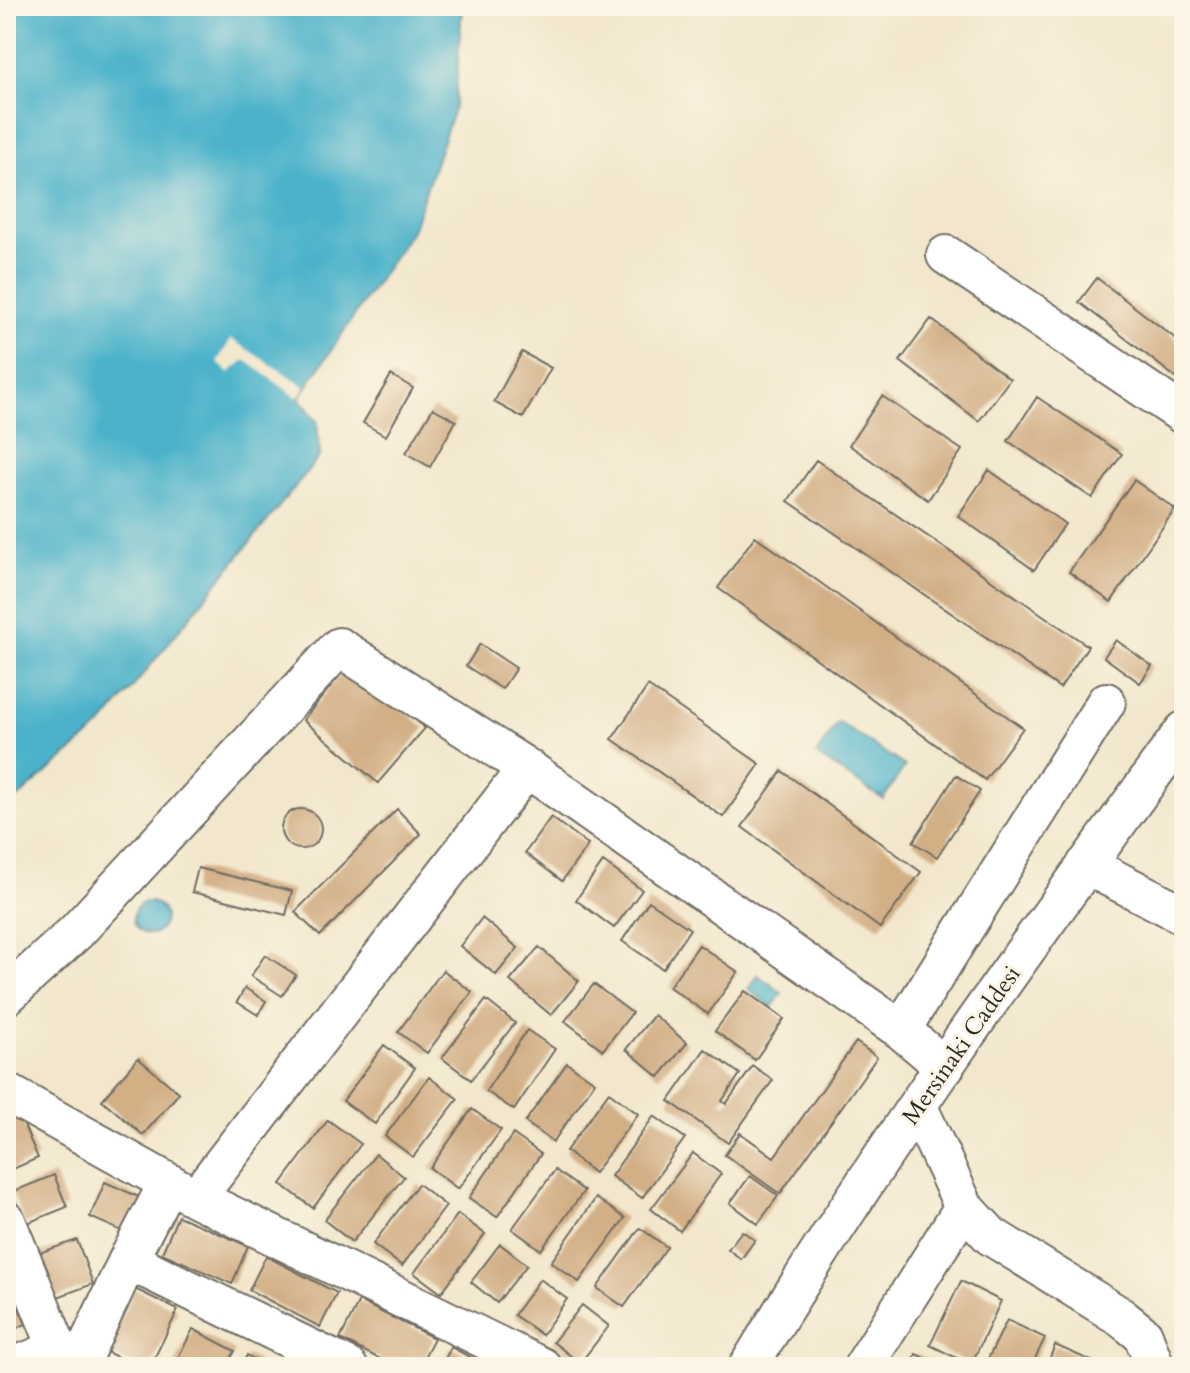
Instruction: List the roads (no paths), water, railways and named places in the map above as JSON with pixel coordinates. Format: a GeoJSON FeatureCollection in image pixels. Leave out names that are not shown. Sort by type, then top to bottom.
{"type":"FeatureCollection","features":[{"type":"Feature","properties":{"kind":"street"},"geometry":{"type":"LineString","coordinates":[[946,255],[1184,415]]}},
{"type":"Feature","properties":{"kind":"street"},"geometry":{"type":"LineString","coordinates":[[6,996],[76,932],[339,647],[527,768],[901,1030],[945,1067]]}},
{"type":"Feature","properties":{"kind":"street"},"geometry":{"type":"LineString","coordinates":[[901,1030],[1106,702]]}},
{"type":"Feature","properties":{"kind":"street","name":"Mersinaki Caddesi"},"geometry":{"type":"LineString","coordinates":[[748,1367],[795,1290],[945,1067],[1184,731]]}},
{"type":"Feature","properties":{"kind":"street"},"geometry":{"type":"LineString","coordinates":[[69,1361],[128,1260],[182,1190],[527,768]]}},
{"type":"Feature","properties":{"kind":"street"},"geometry":{"type":"LineString","coordinates":[[1086,865],[1181,908]]}},
{"type":"Feature","properties":{"kind":"street"},"geometry":{"type":"LineString","coordinates":[[6,1092],[182,1190],[542,1367]]}},
{"type":"Feature","properties":{"kind":"street"},"geometry":{"type":"LineString","coordinates":[[918,1107],[964,1207],[991,1236],[1118,1315],[1143,1335],[1155,1367]]}},
{"type":"Feature","properties":{"kind":"street"},"geometry":{"type":"LineString","coordinates":[[863,1367],[964,1207]]}},
{"type":"Feature","properties":{"kind":"street"},"geometry":{"type":"LineString","coordinates":[[10,1243],[69,1361]]}},
{"type":"Feature","properties":{"kind":"street"},"geometry":{"type":"LineString","coordinates":[[128,1260],[348,1367]]}},
{"type":"Feature","properties":{"kind":"street"},"geometry":{"type":"LineString","coordinates":[[13,1367],[69,1361]]}},
{"type":"Feature","properties":{"kind":"water"},"geometry":{"type":"Polygon","coordinates":[[[6,6],[462,6],[455,106],[412,230],[299,398],[317,421],[320,456],[103,724],[6,808],[6,6]]]}},
{"type":"Feature","properties":{"kind":"water"},"geometry":{"type":"Polygon","coordinates":[[[838,722],[905,766],[883,799],[816,755],[838,722]]]}},
{"type":"Feature","properties":{"kind":"water"},"geometry":{"type":"Polygon","coordinates":[[[149,902],[160,907],[165,918],[160,929],[149,934],[138,929],[133,918],[138,907],[149,902]]]}},
{"type":"Feature","properties":{"kind":"water"},"geometry":{"type":"Polygon","coordinates":[[[758,975],[782,993],[772,1007],[748,989],[758,975]]]}}]}
